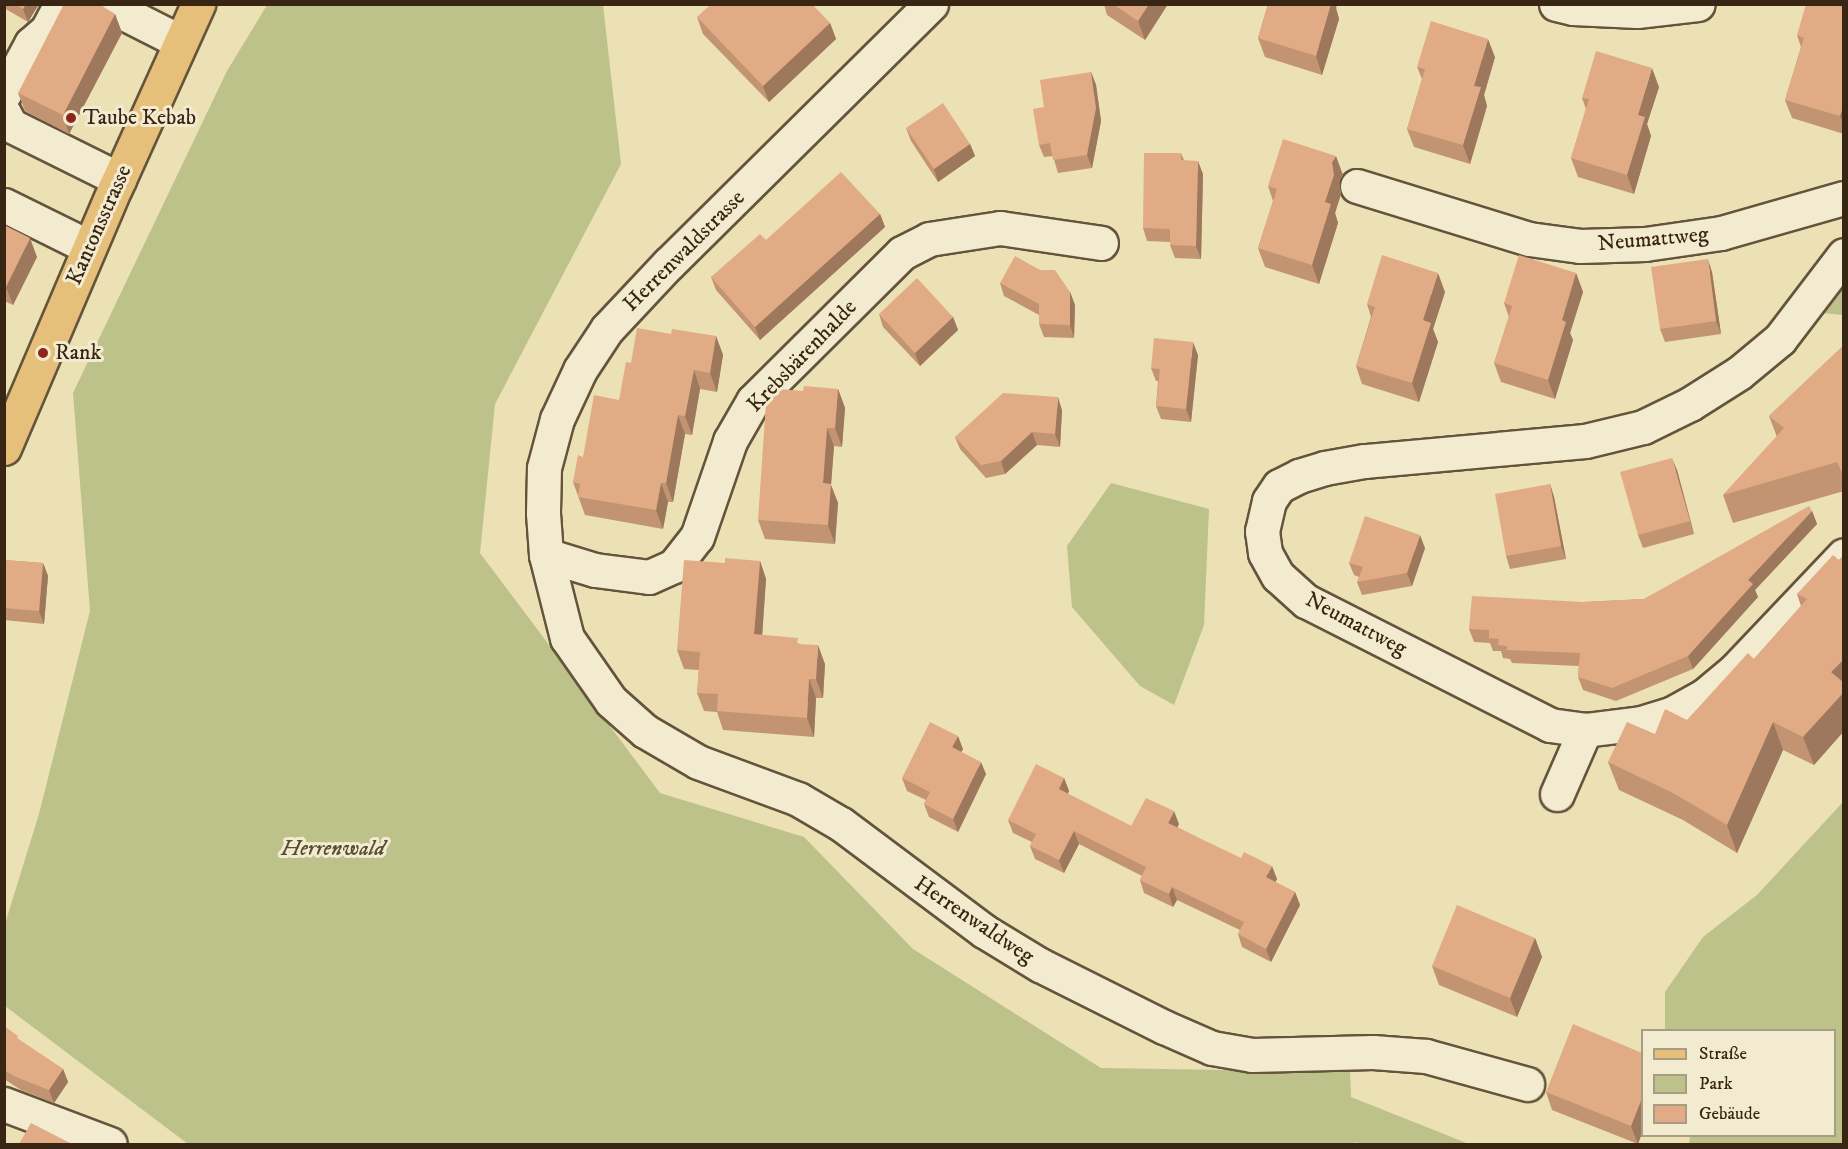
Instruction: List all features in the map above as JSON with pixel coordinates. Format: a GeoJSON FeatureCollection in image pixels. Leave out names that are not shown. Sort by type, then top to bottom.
{"type":"FeatureCollection","features":[{"type":"Feature","properties":{"kind":"main road","name":"Kantonsstrasse"},"geometry":{"type":"LineString","coordinates":[[4,448],[179,41],[198,4]]}},
{"type":"Feature","properties":{"kind":"street"},"geometry":{"type":"LineString","coordinates":[[4,94],[31,44],[47,30],[61,4]]}},
{"type":"Feature","properties":{"kind":"street"},"geometry":{"type":"LineString","coordinates":[[106,4],[179,41]]}},
{"type":"Feature","properties":{"kind":"street","name":"Herrenwaldstrasse"},"geometry":{"type":"LineString","coordinates":[[546,555],[543,513],[545,458],[557,419],[580,370],[607,329],[669,263],[931,4]]}},
{"type":"Feature","properties":{"kind":"street"},"geometry":{"type":"LineString","coordinates":[[1556,4],[1573,8],[1636,11],[1698,4]]}},
{"type":"Feature","properties":{"kind":"street"},"geometry":{"type":"LineString","coordinates":[[4,113],[10,125],[119,179]]}},
{"type":"Feature","properties":{"kind":"street","name":"Neumattweg"},"geometry":{"type":"LineString","coordinates":[[1357,186],[1529,239],[1580,246],[1646,244],[1721,233],[1844,198]]}},
{"type":"Feature","properties":{"kind":"street"},"geometry":{"type":"LineString","coordinates":[[4,205],[89,247]]}},
{"type":"Feature","properties":{"kind":"street","name":"Krebsbärenhalde"},"geometry":{"type":"LineString","coordinates":[[546,555],[595,570],[649,577],[674,566],[697,537],[730,441],[753,401],[902,253],[929,239],[1000,228],[1101,243]]}},
{"type":"Feature","properties":{"kind":"street","name":"Neumattweg"},"geometry":{"type":"LineString","coordinates":[[1844,255],[1780,339],[1739,373],[1690,404],[1643,426],[1585,441],[1364,461],[1325,468],[1299,476],[1279,486],[1269,501],[1262,531],[1265,553],[1278,576],[1306,601],[1551,725],[1585,730],[1641,723],[1673,713],[1704,696],[1735,670],[1844,555]]}},
{"type":"Feature","properties":{"kind":"street","name":"Herrenwaldweg"},"geometry":{"type":"LineString","coordinates":[[546,555],[567,638],[611,701],[645,731],[698,762],[798,799],[841,824],[975,924],[1040,965],[1212,1048],[1252,1055],[1373,1052],[1426,1056],[1527,1084]]}},
{"type":"Feature","properties":{"kind":"street"},"geometry":{"type":"LineString","coordinates":[[1557,794],[1585,730]]}},
{"type":"Feature","properties":{"kind":"street"},"geometry":{"type":"LineString","coordinates":[[4,1104],[110,1144]]}},
{"type":"Feature","properties":{"kind":"green space","name":"Herrenwald"},"geometry":{"type":"Polygon","coordinates":[[[267,5],[603,5],[621,164],[495,404],[480,553],[660,793],[804,837],[913,949],[1101,1068],[1350,1072],[1351,1097],[1469,1144],[1362,1144],[1354,1142],[1354,1144],[188,1144],[5,1006],[4,927],[39,814],[90,611],[73,393],[227,71],[267,5]]]}},
{"type":"Feature","properties":{"kind":"green space"},"geometry":{"type":"Polygon","coordinates":[[[1843,276],[1843,315],[1822,313],[1843,276]]]}},
{"type":"Feature","properties":{"kind":"green space"},"geometry":{"type":"Polygon","coordinates":[[[1111,483],[1209,509],[1204,625],[1174,705],[1140,686],[1072,607],[1067,546],[1111,483]]]}},
{"type":"Feature","properties":{"kind":"green space"},"geometry":{"type":"Polygon","coordinates":[[[1843,802],[1843,1144],[1689,1144],[1690,1137],[1836,1137],[1836,1029],[1665,1029],[1665,992],[1703,937],[1757,895],[1843,802]]]}},
{"type":"Feature","properties":{"kind":"building"},"geometry":{"type":"Polygon","coordinates":[[[16,4],[26,4],[23,9],[16,4]]]}},
{"type":"Feature","properties":{"kind":"building"},"geometry":{"type":"Polygon","coordinates":[[[64,4],[99,4],[115,14],[63,115],[18,93],[64,4]]]}},
{"type":"Feature","properties":{"kind":"building"},"geometry":{"type":"Polygon","coordinates":[[[711,4],[812,4],[830,23],[763,86],[697,17],[711,4]]]}},
{"type":"Feature","properties":{"kind":"building"},"geometry":{"type":"Polygon","coordinates":[[[1113,4],[1149,4],[1138,21],[1113,4]]]}},
{"type":"Feature","properties":{"kind":"building"},"geometry":{"type":"Polygon","coordinates":[[[1268,4],[1331,4],[1316,56],[1258,38],[1268,4]]]}},
{"type":"Feature","properties":{"kind":"building"},"geometry":{"type":"Polygon","coordinates":[[[1806,4],[1844,4],[1844,104],[1840,116],[1785,100],[1804,38],[1797,35],[1806,4]]]}},
{"type":"Feature","properties":{"kind":"building"},"geometry":{"type":"Polygon","coordinates":[[[1431,21],[1488,39],[1474,86],[1481,87],[1463,145],[1407,129],[1425,69],[1417,67],[1431,21]]]}},
{"type":"Feature","properties":{"kind":"building"},"geometry":{"type":"Polygon","coordinates":[[[1596,51],[1652,68],[1638,115],[1645,117],[1627,175],[1571,158],[1589,99],[1582,98],[1596,51]]]}},
{"type":"Feature","properties":{"kind":"building"},"geometry":{"type":"Polygon","coordinates":[[[1091,72],[1096,108],[1087,155],[1053,160],[1050,143],[1039,145],[1033,109],[1044,107],[1040,80],[1091,72]]]}},
{"type":"Feature","properties":{"kind":"building"},"geometry":{"type":"Polygon","coordinates":[[[943,103],[970,144],[934,169],[906,128],[943,103]]]}},
{"type":"Feature","properties":{"kind":"building"},"geometry":{"type":"Polygon","coordinates":[[[1283,139],[1336,156],[1332,162],[1334,175],[1325,202],[1331,204],[1312,265],[1258,248],[1277,189],[1268,186],[1283,139]]]}},
{"type":"Feature","properties":{"kind":"building"},"geometry":{"type":"Polygon","coordinates":[[[1144,153],[1181,153],[1181,160],[1198,161],[1196,246],[1170,245],[1170,229],[1143,228],[1144,153]]]}},
{"type":"Feature","properties":{"kind":"building"},"geometry":{"type":"Polygon","coordinates":[[[841,172],[880,214],[755,327],[711,277],[760,234],[766,240],[841,172]]]}},
{"type":"Feature","properties":{"kind":"building"},"geometry":{"type":"Polygon","coordinates":[[[4,225],[30,238],[6,287],[4,286],[4,225]]]}},
{"type":"Feature","properties":{"kind":"building"},"geometry":{"type":"Polygon","coordinates":[[[1382,255],[1438,273],[1423,320],[1431,323],[1412,383],[1356,366],[1375,307],[1367,304],[1382,255]]]}},
{"type":"Feature","properties":{"kind":"building"},"geometry":{"type":"Polygon","coordinates":[[[1519,255],[1576,273],[1562,320],[1566,322],[1548,380],[1494,363],[1512,306],[1504,303],[1519,255]]]}},
{"type":"Feature","properties":{"kind":"building"},"geometry":{"type":"Polygon","coordinates":[[[1015,256],[1040,270],[1055,270],[1070,292],[1070,325],[1039,324],[1039,304],[1000,283],[1015,256]]]}},
{"type":"Feature","properties":{"kind":"building"},"geometry":{"type":"Polygon","coordinates":[[[1708,259],[1716,321],[1660,329],[1651,267],[1708,259]]]}},
{"type":"Feature","properties":{"kind":"building"},"geometry":{"type":"Polygon","coordinates":[[[917,278],[953,317],[915,353],[879,314],[917,278]]]}},
{"type":"Feature","properties":{"kind":"building"},"geometry":{"type":"Polygon","coordinates":[[[637,328],[671,334],[672,329],[716,336],[710,373],[694,370],[685,416],[678,415],[666,483],[661,483],[656,510],[578,497],[580,484],[573,482],[578,455],[583,457],[594,395],[619,400],[626,362],[631,363],[637,328]]]}},
{"type":"Feature","properties":{"kind":"building"},"geometry":{"type":"Polygon","coordinates":[[[1154,338],[1193,342],[1186,409],[1156,406],[1160,369],[1151,368],[1154,338]]]}},
{"type":"Feature","properties":{"kind":"building"},"geometry":{"type":"Polygon","coordinates":[[[1844,345],[1844,477],[1837,462],[1723,495],[1784,428],[1769,416],[1844,345]]]}},
{"type":"Feature","properties":{"kind":"building"},"geometry":{"type":"Polygon","coordinates":[[[804,386],[838,389],[835,428],[827,428],[823,483],[831,484],[828,525],[758,520],[767,388],[803,391],[804,386]]]}},
{"type":"Feature","properties":{"kind":"building"},"geometry":{"type":"Polygon","coordinates":[[[1003,393],[1058,397],[1055,434],[1032,432],[1001,461],[981,465],[955,437],[1003,393]]]}},
{"type":"Feature","properties":{"kind":"building"},"geometry":{"type":"Polygon","coordinates":[[[1672,458],[1690,521],[1638,535],[1620,472],[1672,458]]]}},
{"type":"Feature","properties":{"kind":"building"},"geometry":{"type":"Polygon","coordinates":[[[1550,484],[1561,546],[1506,556],[1495,494],[1550,484]]]}},
{"type":"Feature","properties":{"kind":"building"},"geometry":{"type":"Polygon","coordinates":[[[1809,506],[1812,511],[1748,580],[1753,584],[1688,656],[1612,688],[1578,677],[1580,653],[1507,650],[1507,646],[1498,645],[1499,639],[1489,638],[1489,630],[1469,629],[1472,596],[1583,602],[1644,599],[1809,506]]]}},
{"type":"Feature","properties":{"kind":"building"},"geometry":{"type":"Polygon","coordinates":[[[1365,516],[1420,535],[1407,573],[1357,582],[1363,567],[1349,563],[1365,516]]]}},
{"type":"Feature","properties":{"kind":"building"},"geometry":{"type":"Polygon","coordinates":[[[1833,555],[1839,560],[1844,555],[1844,659],[1831,672],[1844,683],[1844,692],[1803,737],[1773,722],[1727,825],[1673,793],[1608,762],[1627,722],[1655,734],[1665,709],[1687,720],[1748,653],[1754,659],[1807,599],[1797,594],[1833,555]]]}},
{"type":"Feature","properties":{"kind":"building"},"geometry":{"type":"Polygon","coordinates":[[[725,558],[760,561],[754,634],[798,638],[797,644],[818,645],[816,679],[809,679],[807,718],[717,711],[718,694],[697,693],[700,652],[677,650],[684,560],[725,563],[725,558]]]}},
{"type":"Feature","properties":{"kind":"building"},"geometry":{"type":"Polygon","coordinates":[[[4,560],[43,563],[39,611],[4,608],[4,560]]]}},
{"type":"Feature","properties":{"kind":"building"},"geometry":{"type":"Polygon","coordinates":[[[930,722],[958,736],[952,747],[981,762],[953,819],[924,804],[930,792],[902,778],[930,722]]]}},
{"type":"Feature","properties":{"kind":"building"},"geometry":{"type":"Polygon","coordinates":[[[1036,764],[1064,778],[1059,789],[1131,826],[1146,798],[1174,811],[1168,823],[1241,858],[1244,852],[1272,866],[1266,877],[1295,892],[1266,949],[1238,934],[1244,922],[1172,887],[1169,894],[1140,880],[1146,867],[1074,831],[1059,860],[1030,846],[1036,834],[1008,820],[1036,764]]]}},
{"type":"Feature","properties":{"kind":"building"},"geometry":{"type":"Polygon","coordinates":[[[1457,905],[1535,938],[1510,998],[1432,966],[1457,905]]]}},
{"type":"Feature","properties":{"kind":"building"},"geometry":{"type":"Polygon","coordinates":[[[1573,1024],[1641,1053],[1641,1101],[1631,1126],[1546,1092],[1573,1024]]]}},
{"type":"Feature","properties":{"kind":"building"},"geometry":{"type":"Polygon","coordinates":[[[4,1026],[18,1036],[17,1038],[63,1069],[49,1090],[4,1070],[4,1026]]]}},
{"type":"Feature","properties":{"kind":"building"},"geometry":{"type":"Polygon","coordinates":[[[31,1123],[72,1144],[19,1144],[31,1123]]]}},
{"type":"Feature","properties":{"kind":"place","name":"Taube Kebab"},"geometry":{"type":"Point","coordinates":[71,118]}},
{"type":"Feature","properties":{"kind":"place","name":"Rank"},"geometry":{"type":"Point","coordinates":[43,353]}}]}
